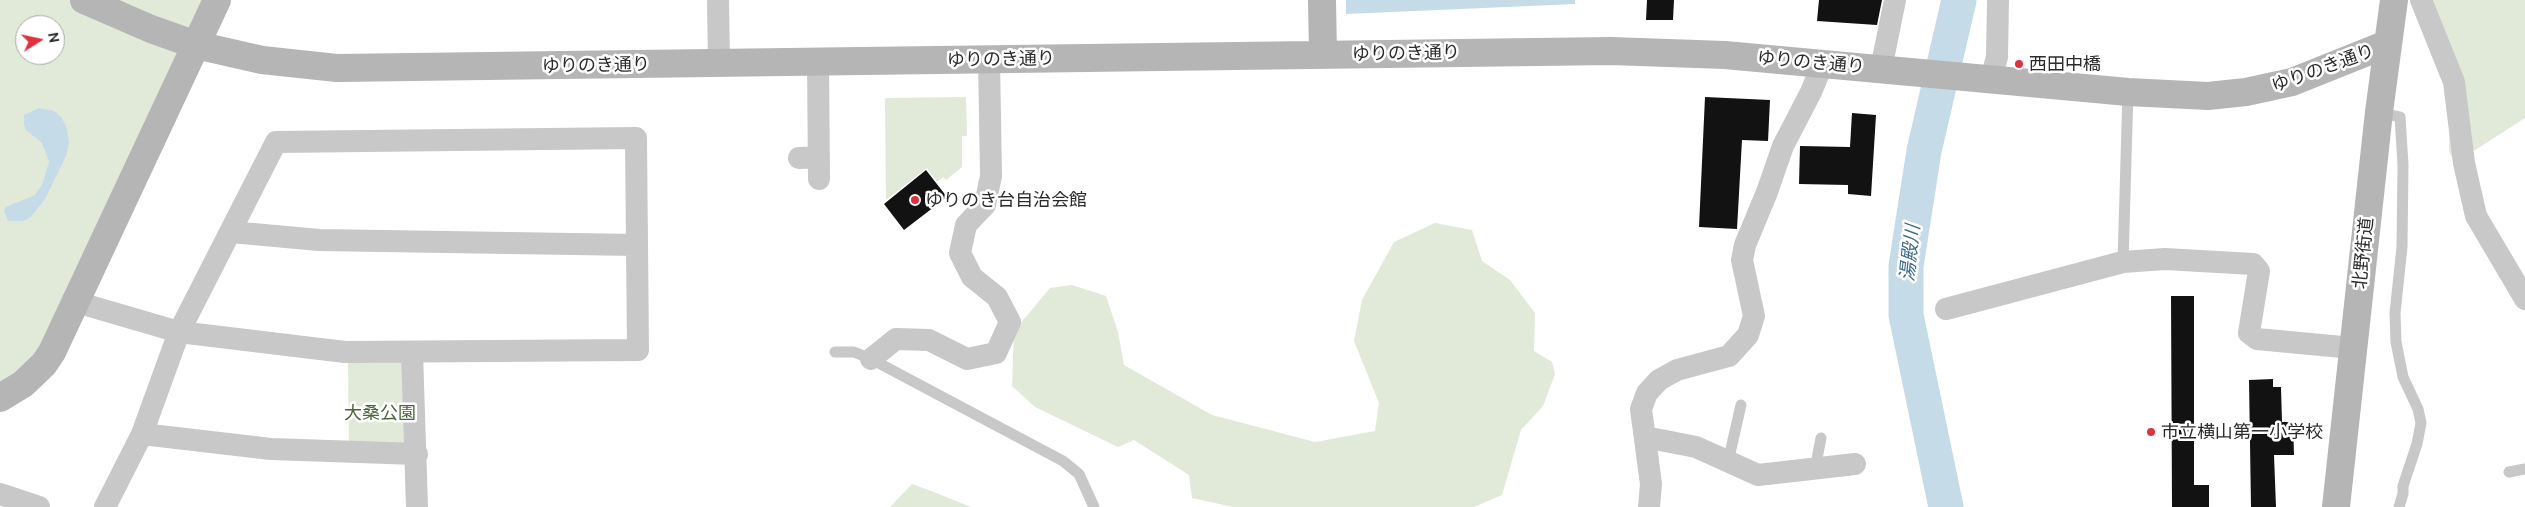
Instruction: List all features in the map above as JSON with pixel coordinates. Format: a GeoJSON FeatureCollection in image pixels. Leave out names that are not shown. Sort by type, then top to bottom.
{"type":"FeatureCollection","features":[{"type":"Feature","properties":{"kind":"street","name":"ゆりのき通り"},"geometry":{"type":"LineString","coordinates":[[84,0],[151,29],[196,45],[280,62],[337,68],[1621,51],[1725,55],[2128,92],[2201,96],[2251,91],[2310,76],[2387,44]]}},
{"type":"Feature","properties":{"kind":"street"},"geometry":{"type":"LineString","coordinates":[[0,398],[23,384],[44,364],[52,352],[217,0]]}},
{"type":"Feature","properties":{"kind":"street"},"geometry":{"type":"LineString","coordinates":[[718,0],[719,63]]}},
{"type":"Feature","properties":{"kind":"street"},"geometry":{"type":"LineString","coordinates":[[1322,0],[1323,54]]}},
{"type":"Feature","properties":{"kind":"street"},"geometry":{"type":"LineString","coordinates":[[1881,69],[1895,0]]}},
{"type":"Feature","properties":{"kind":"street"},"geometry":{"type":"LineString","coordinates":[[1992,79],[1997,56],[1998,0]]}},
{"type":"Feature","properties":{"kind":"street","name":"北野街道"},"geometry":{"type":"LineString","coordinates":[[2336,507],[2379,112],[2394,0]]}},
{"type":"Feature","properties":{"kind":"street"},"geometry":{"type":"LineString","coordinates":[[2421,0],[2454,82],[2464,163],[2476,216],[2525,299]]}},
{"type":"Feature","properties":{"kind":"street"},"geometry":{"type":"LineString","coordinates":[[871,359],[896,339],[929,340],[968,359],[996,353],[1010,322],[997,297],[972,277],[960,252],[966,224],[985,205],[991,176],[990,59]]}},
{"type":"Feature","properties":{"kind":"street"},"geometry":{"type":"LineString","coordinates":[[818,61],[809,157],[820,179]]}},
{"type":"Feature","properties":{"kind":"street"},"geometry":{"type":"LineString","coordinates":[[1648,507],[1651,484],[1641,409],[1648,394],[1659,380],[1677,370],[1729,356],[1748,335],[1754,316],[1742,260],[1745,245],[1767,192],[1783,146],[1812,92],[1823,63]]}},
{"type":"Feature","properties":{"kind":"street"},"geometry":{"type":"LineString","coordinates":[[76,302],[179,332],[345,352],[638,350],[636,138],[276,142],[179,332],[142,434],[105,507]]}},
{"type":"Feature","properties":{"kind":"street"},"geometry":{"type":"LineString","coordinates":[[231,232],[319,240],[636,244]]}},
{"type":"Feature","properties":{"kind":"street"},"geometry":{"type":"LineString","coordinates":[[1946,310],[2122,262],[2165,259],[2253,264],[2259,271],[2249,333],[2257,339],[2353,348]]}},
{"type":"Feature","properties":{"kind":"street"},"geometry":{"type":"LineString","coordinates":[[412,352],[417,507]]}},
{"type":"Feature","properties":{"kind":"street"},"geometry":{"type":"LineString","coordinates":[[142,434],[271,449],[416,454]]}},
{"type":"Feature","properties":{"kind":"street"},"geometry":{"type":"LineString","coordinates":[[1645,437],[1696,447],[1758,475],[1855,464]]}},
{"type":"Feature","properties":{"kind":"street"},"geometry":{"type":"LineString","coordinates":[[0,494],[39,507]]}},
{"type":"Feature","properties":{"kind":"lane"},"geometry":{"type":"LineString","coordinates":[[2122,262],[2128,92]]}},
{"type":"Feature","properties":{"kind":"lane"},"geometry":{"type":"LineString","coordinates":[[2379,112],[2400,117],[2403,165],[2402,248],[2395,313],[2396,342],[2403,377],[2418,409],[2421,423],[2418,444],[2403,486],[2399,507]]}},
{"type":"Feature","properties":{"kind":"lane"},"geometry":{"type":"LineString","coordinates":[[835,352],[854,352],[871,359],[1063,461],[1079,474],[1094,507]]}},
{"type":"Feature","properties":{"kind":"lane"},"geometry":{"type":"LineString","coordinates":[[1728,462],[1742,405]]}},
{"type":"Feature","properties":{"kind":"lane"},"geometry":{"type":"LineString","coordinates":[[1815,469],[1821,438]]}},
{"type":"Feature","properties":{"kind":"lane"},"geometry":{"type":"LineString","coordinates":[[2509,472],[2525,469]]}},
{"type":"Feature","properties":{"kind":"green space"},"geometry":{"type":"Polygon","coordinates":[[[0,0],[205,0],[42,351],[0,386],[0,0]]]}},
{"type":"Feature","properties":{"kind":"green space"},"geometry":{"type":"Polygon","coordinates":[[[2417,0],[2525,0],[2525,118],[2455,163],[2449,151],[2451,79],[2417,0]]]}},
{"type":"Feature","properties":{"kind":"green space"},"geometry":{"type":"Polygon","coordinates":[[[966,97],[967,136],[962,136],[962,167],[946,180],[943,177],[937,182],[927,168],[886,200],[885,98],[966,97]]]}},
{"type":"Feature","properties":{"kind":"green space"},"geometry":{"type":"Polygon","coordinates":[[[1435,223],[1472,230],[1482,261],[1510,280],[1535,313],[1534,351],[1552,362],[1555,374],[1543,406],[1521,430],[1502,495],[1474,507],[1233,507],[1192,498],[1189,475],[1134,440],[1118,447],[1035,407],[1012,386],[1014,331],[1050,288],[1072,285],[1106,296],[1118,332],[1124,365],[1212,415],[1315,442],[1375,431],[1379,403],[1354,341],[1362,300],[1394,242],[1435,223]]]}},
{"type":"Feature","properties":{"kind":"green space","name":"大桑公園"},"geometry":{"type":"Polygon","coordinates":[[[409,357],[414,451],[349,448],[348,358],[409,357]]]}},
{"type":"Feature","properties":{"kind":"green space"},"geometry":{"type":"Polygon","coordinates":[[[912,484],[939,494],[971,507],[890,507],[912,484]]]}},
{"type":"Feature","properties":{"kind":"water"},"geometry":{"type":"Polygon","coordinates":[[[1346,0],[1575,0],[1575,4],[1346,14],[1346,0]]]}},
{"type":"Feature","properties":{"kind":"water"},"geometry":{"type":"Polygon","coordinates":[[[39,108],[54,111],[62,118],[67,129],[69,142],[66,156],[45,199],[31,217],[23,221],[8,221],[4,210],[6,207],[35,195],[42,185],[49,162],[42,143],[26,130],[24,125],[24,115],[39,108]]]}},
{"type":"Feature","properties":{"kind":"building"},"geometry":{"type":"Polygon","coordinates":[[[1647,0],[1674,0],[1673,20],[1646,20],[1647,0]]]}},
{"type":"Feature","properties":{"kind":"building"},"geometry":{"type":"Polygon","coordinates":[[[1819,0],[1882,0],[1877,25],[1817,21],[1819,0]]]}},
{"type":"Feature","properties":{"kind":"building"},"geometry":{"type":"Polygon","coordinates":[[[1705,97],[1770,100],[1768,141],[1742,140],[1737,229],[1699,227],[1705,97]]]}},
{"type":"Feature","properties":{"kind":"building"},"geometry":{"type":"Polygon","coordinates":[[[1852,113],[1876,115],[1871,196],[1848,194],[1848,185],[1799,184],[1800,146],[1850,147],[1852,113]]]}},
{"type":"Feature","properties":{"kind":"building"},"geometry":{"type":"Polygon","coordinates":[[[926,170],[947,197],[904,230],[884,204],[926,170]]]}},
{"type":"Feature","properties":{"kind":"building"},"geometry":{"type":"Polygon","coordinates":[[[2171,296],[2194,296],[2194,485],[2209,485],[2209,507],[2172,507],[2171,296]]]}},
{"type":"Feature","properties":{"kind":"building"},"geometry":{"type":"Polygon","coordinates":[[[2273,379],[2273,387],[2281,387],[2282,422],[2293,422],[2294,455],[2274,455],[2276,507],[2251,507],[2249,380],[2273,379]]]}},
{"type":"Feature","properties":{"kind":"waterway","name":"湯殿川"},"geometry":{"type":"LineString","coordinates":[[1946,507],[1906,315],[1906,266],[1924,151],[1959,0]]}},
{"type":"Feature","properties":{"kind":"place","name":"西田中橋"},"geometry":{"type":"Point","coordinates":[2019,64]}},
{"type":"Feature","properties":{"kind":"place","name":"ゆりのき台自治会館"},"geometry":{"type":"Point","coordinates":[915,200]}},
{"type":"Feature","properties":{"kind":"place","name":"市立横山第一小学校"},"geometry":{"type":"Point","coordinates":[2151,432]}}]}
